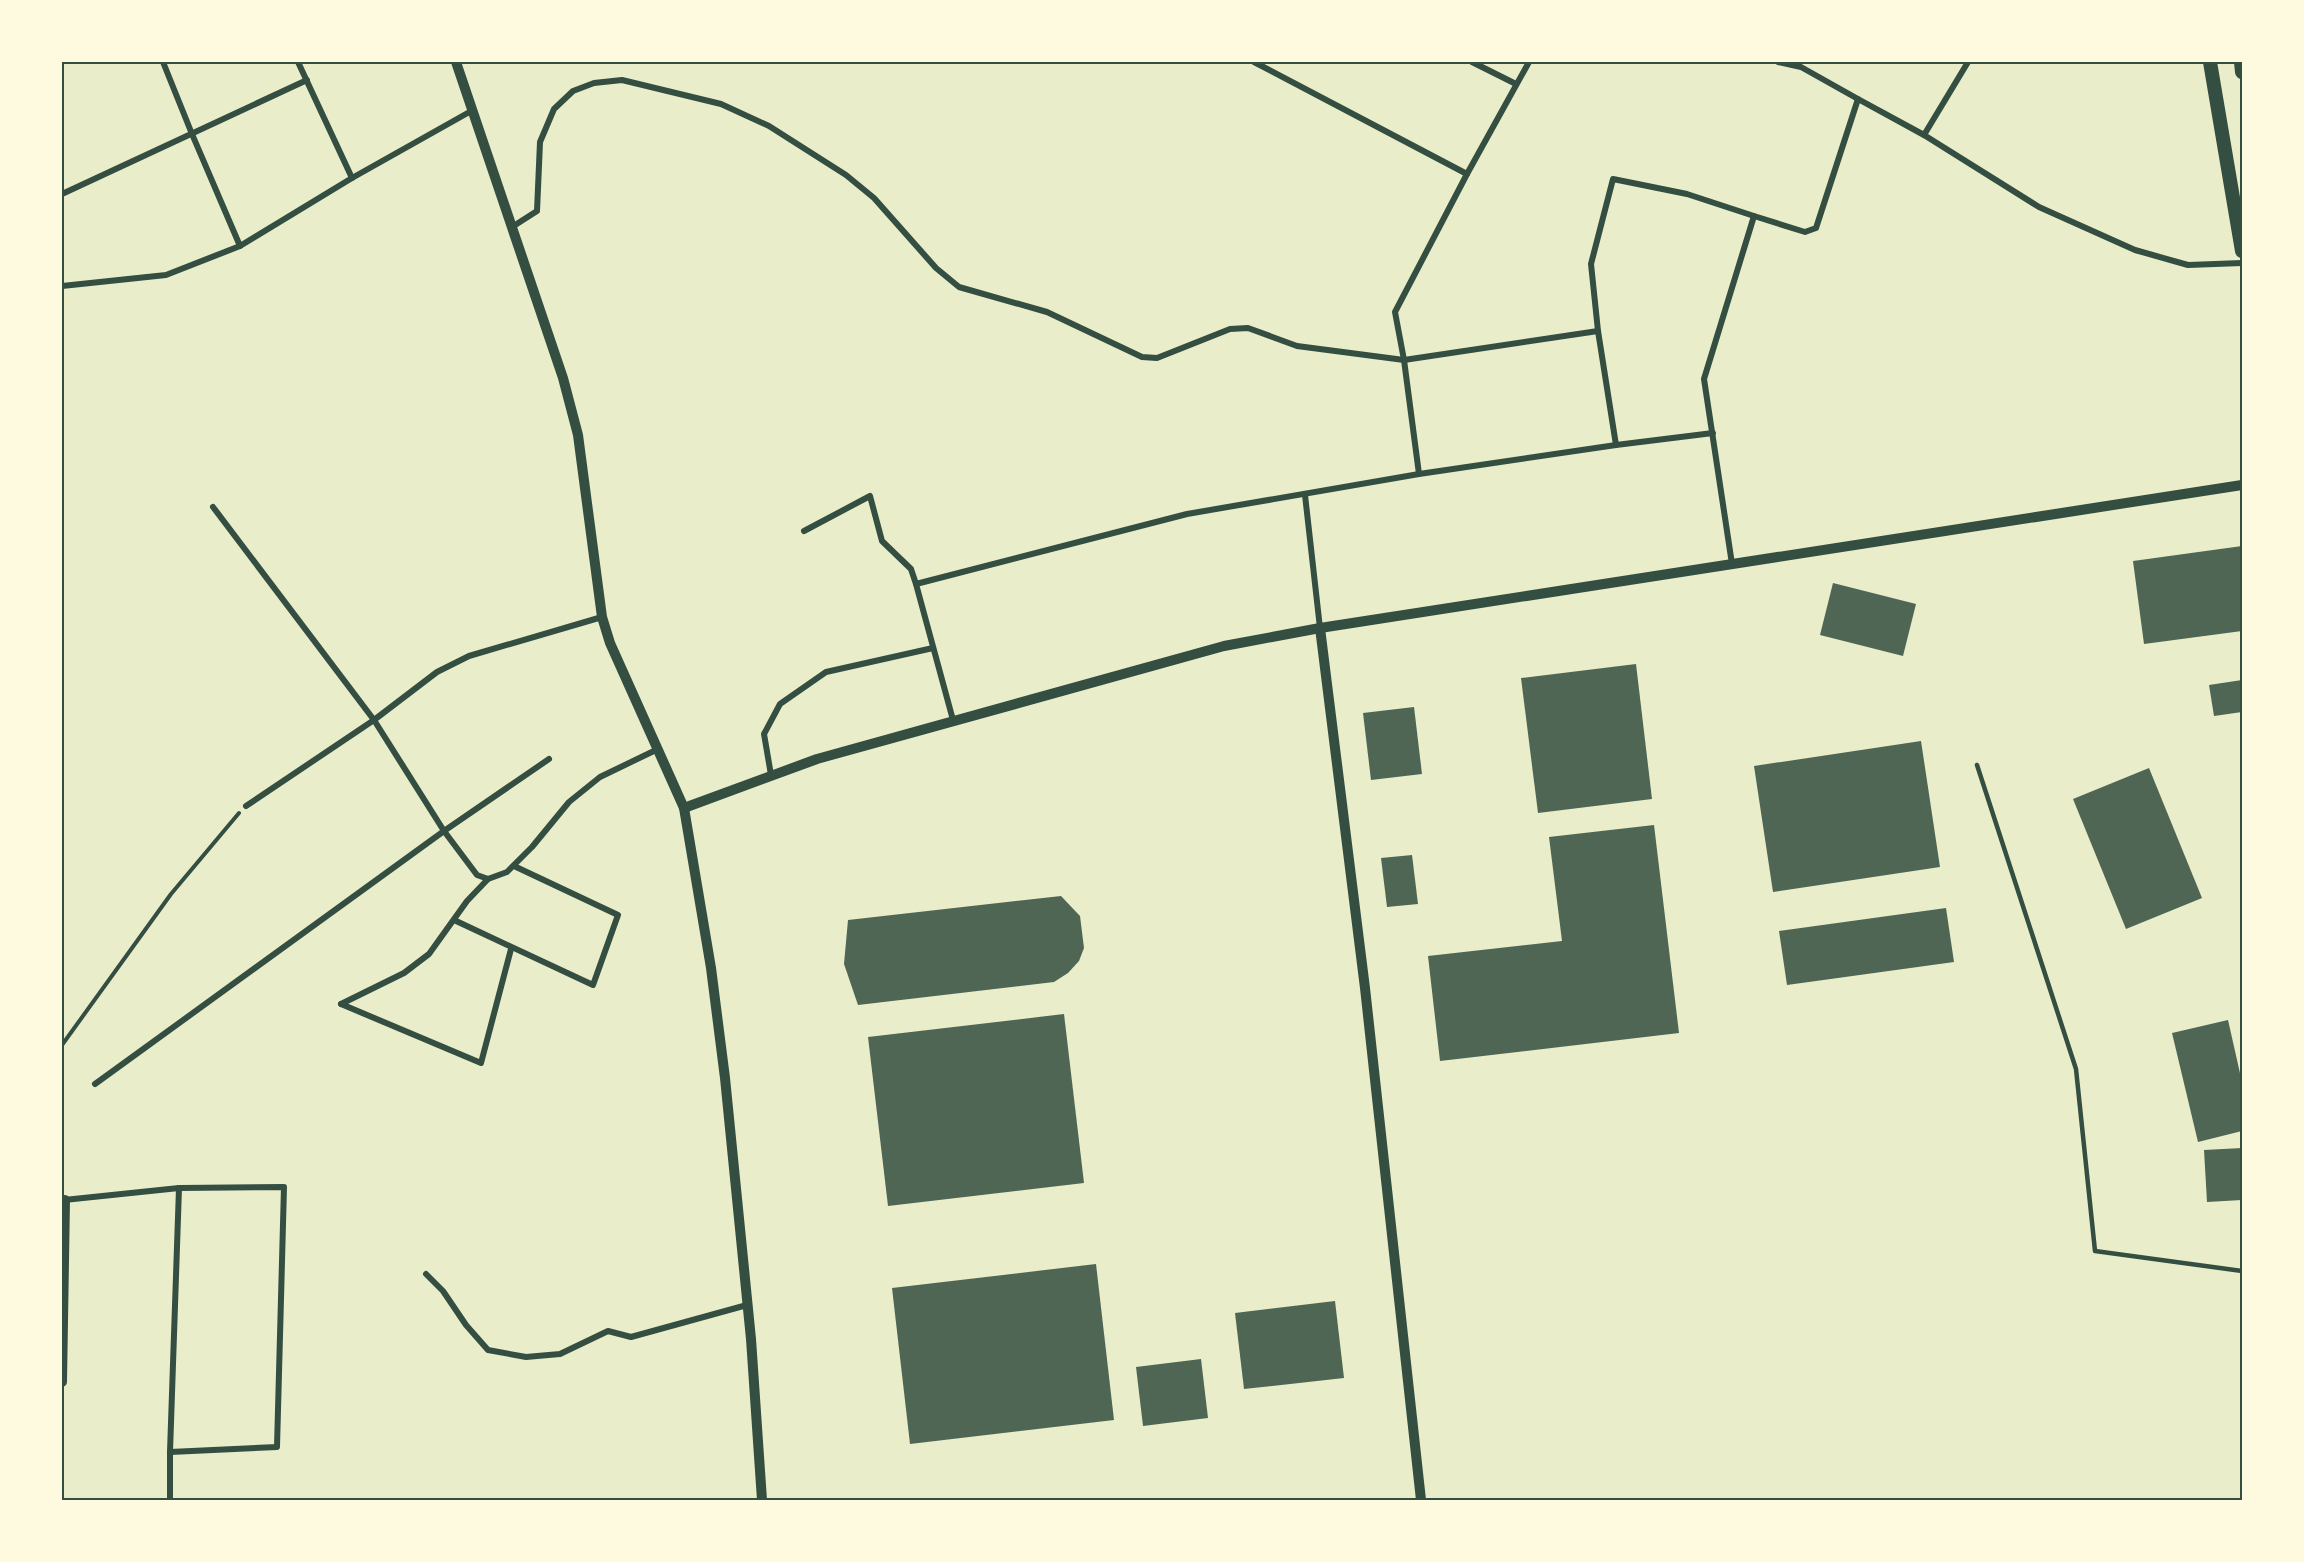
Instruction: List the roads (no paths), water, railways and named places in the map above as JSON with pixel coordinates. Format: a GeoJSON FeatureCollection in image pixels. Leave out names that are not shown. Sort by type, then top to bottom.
{"type":"FeatureCollection","features":[{"type":"Feature","properties":{"kind":"highway"},"geometry":{"type":"LineString","coordinates":[[2210,62],[2242,251]]}},
{"type":"Feature","properties":{"kind":"highway"},"geometry":{"type":"LineString","coordinates":[[2241,62],[2242,72]]}},
{"type":"Feature","properties":{"kind":"street"},"geometry":{"type":"LineString","coordinates":[[164,62],[240,246]]}},
{"type":"Feature","properties":{"kind":"street"},"geometry":{"type":"LineString","coordinates":[[298,62],[352,178]]}},
{"type":"Feature","properties":{"kind":"street"},"geometry":{"type":"LineString","coordinates":[[456,62],[563,378],[578,435],[602,616],[610,643],[684,808],[711,968],[723,1067],[747,1305],[762,1500]]}},
{"type":"Feature","properties":{"kind":"street"},"geometry":{"type":"LineString","coordinates":[[1254,62],[1467,174]]}},
{"type":"Feature","properties":{"kind":"street"},"geometry":{"type":"LineString","coordinates":[[1472,62],[1516,84]]}},
{"type":"Feature","properties":{"kind":"street"},"geometry":{"type":"LineString","coordinates":[[1419,474],[1404,360],[1395,312],[1529,62]]}},
{"type":"Feature","properties":{"kind":"street"},"geometry":{"type":"LineString","coordinates":[[1778,62],[1801,67],[1924,135],[2039,207],[2135,250],[2188,265],[2242,263]]}},
{"type":"Feature","properties":{"kind":"street"},"geometry":{"type":"LineString","coordinates":[[1924,135],[1968,62]]}},
{"type":"Feature","properties":{"kind":"street"},"geometry":{"type":"LineString","coordinates":[[62,194],[307,80]]}},
{"type":"Feature","properties":{"kind":"street"},"geometry":{"type":"LineString","coordinates":[[511,227],[537,211],[540,142],[554,108],[573,91],[594,82],[622,80],[721,104],[770,126],[846,175],[874,198],[936,268],[959,287],[1047,312],[1142,357],[1157,358],[1230,329],[1248,328],[1297,346],[1404,360],[1598,331]]}},
{"type":"Feature","properties":{"kind":"street"},"geometry":{"type":"LineString","coordinates":[[1616,445],[1598,331],[1591,264],[1613,179],[1687,194],[1805,232],[1816,228],[1858,99]]}},
{"type":"Feature","properties":{"kind":"street"},"geometry":{"type":"LineString","coordinates":[[62,286],[166,275],[240,246],[352,178],[473,110]]}},
{"type":"Feature","properties":{"kind":"street"},"geometry":{"type":"LineString","coordinates":[[1732,564],[1704,379],[1754,216]]}},
{"type":"Feature","properties":{"kind":"street"},"geometry":{"type":"LineString","coordinates":[[916,584],[1187,514],[1419,474],[1713,433]]}},
{"type":"Feature","properties":{"kind":"street"},"geometry":{"type":"LineString","coordinates":[[684,808],[817,759],[1224,646],[1320,628],[2242,485]]}},
{"type":"Feature","properties":{"kind":"street"},"geometry":{"type":"LineString","coordinates":[[1305,495],[1365,988],[1421,1500]]}},
{"type":"Feature","properties":{"kind":"street"},"geometry":{"type":"LineString","coordinates":[[804,531],[870,496],[882,541],[911,569],[953,720]]}},
{"type":"Feature","properties":{"kind":"street"},"geometry":{"type":"LineString","coordinates":[[213,507],[374,720],[444,831],[477,875],[488,879]]}},
{"type":"Feature","properties":{"kind":"street"},"geometry":{"type":"LineString","coordinates":[[246,806],[374,720],[437,672],[469,656],[602,616]]}},
{"type":"Feature","properties":{"kind":"street"},"geometry":{"type":"LineString","coordinates":[[771,775],[764,734],[780,704],[826,672],[933,648]]}},
{"type":"Feature","properties":{"kind":"street"},"geometry":{"type":"LineString","coordinates":[[511,949],[481,1063],[341,1004],[404,973],[429,954],[467,901],[488,879],[507,872],[514,866],[532,848],[569,802],[600,777],[658,749]]}},
{"type":"Feature","properties":{"kind":"street"},"geometry":{"type":"LineString","coordinates":[[95,1084],[444,831],[549,759]]}},
{"type":"Feature","properties":{"kind":"street"},"geometry":{"type":"LineString","coordinates":[[454,920],[511,949],[593,985],[618,915],[514,866]]}},
{"type":"Feature","properties":{"kind":"street"},"geometry":{"type":"LineString","coordinates":[[62,1382],[63,1200],[179,1188],[284,1187],[277,1447],[170,1452]]}},
{"type":"Feature","properties":{"kind":"street"},"geometry":{"type":"LineString","coordinates":[[170,1500],[179,1188]]}},
{"type":"Feature","properties":{"kind":"street"},"geometry":{"type":"LineString","coordinates":[[426,1274],[443,1291],[466,1325],[488,1350],[526,1357],[560,1354],[608,1331],[631,1337],[747,1305]]}},
{"type":"Feature","properties":{"kind":"lane"},"geometry":{"type":"LineString","coordinates":[[1977,765],[2076,1069],[2095,1251],[2242,1271]]}}]}
